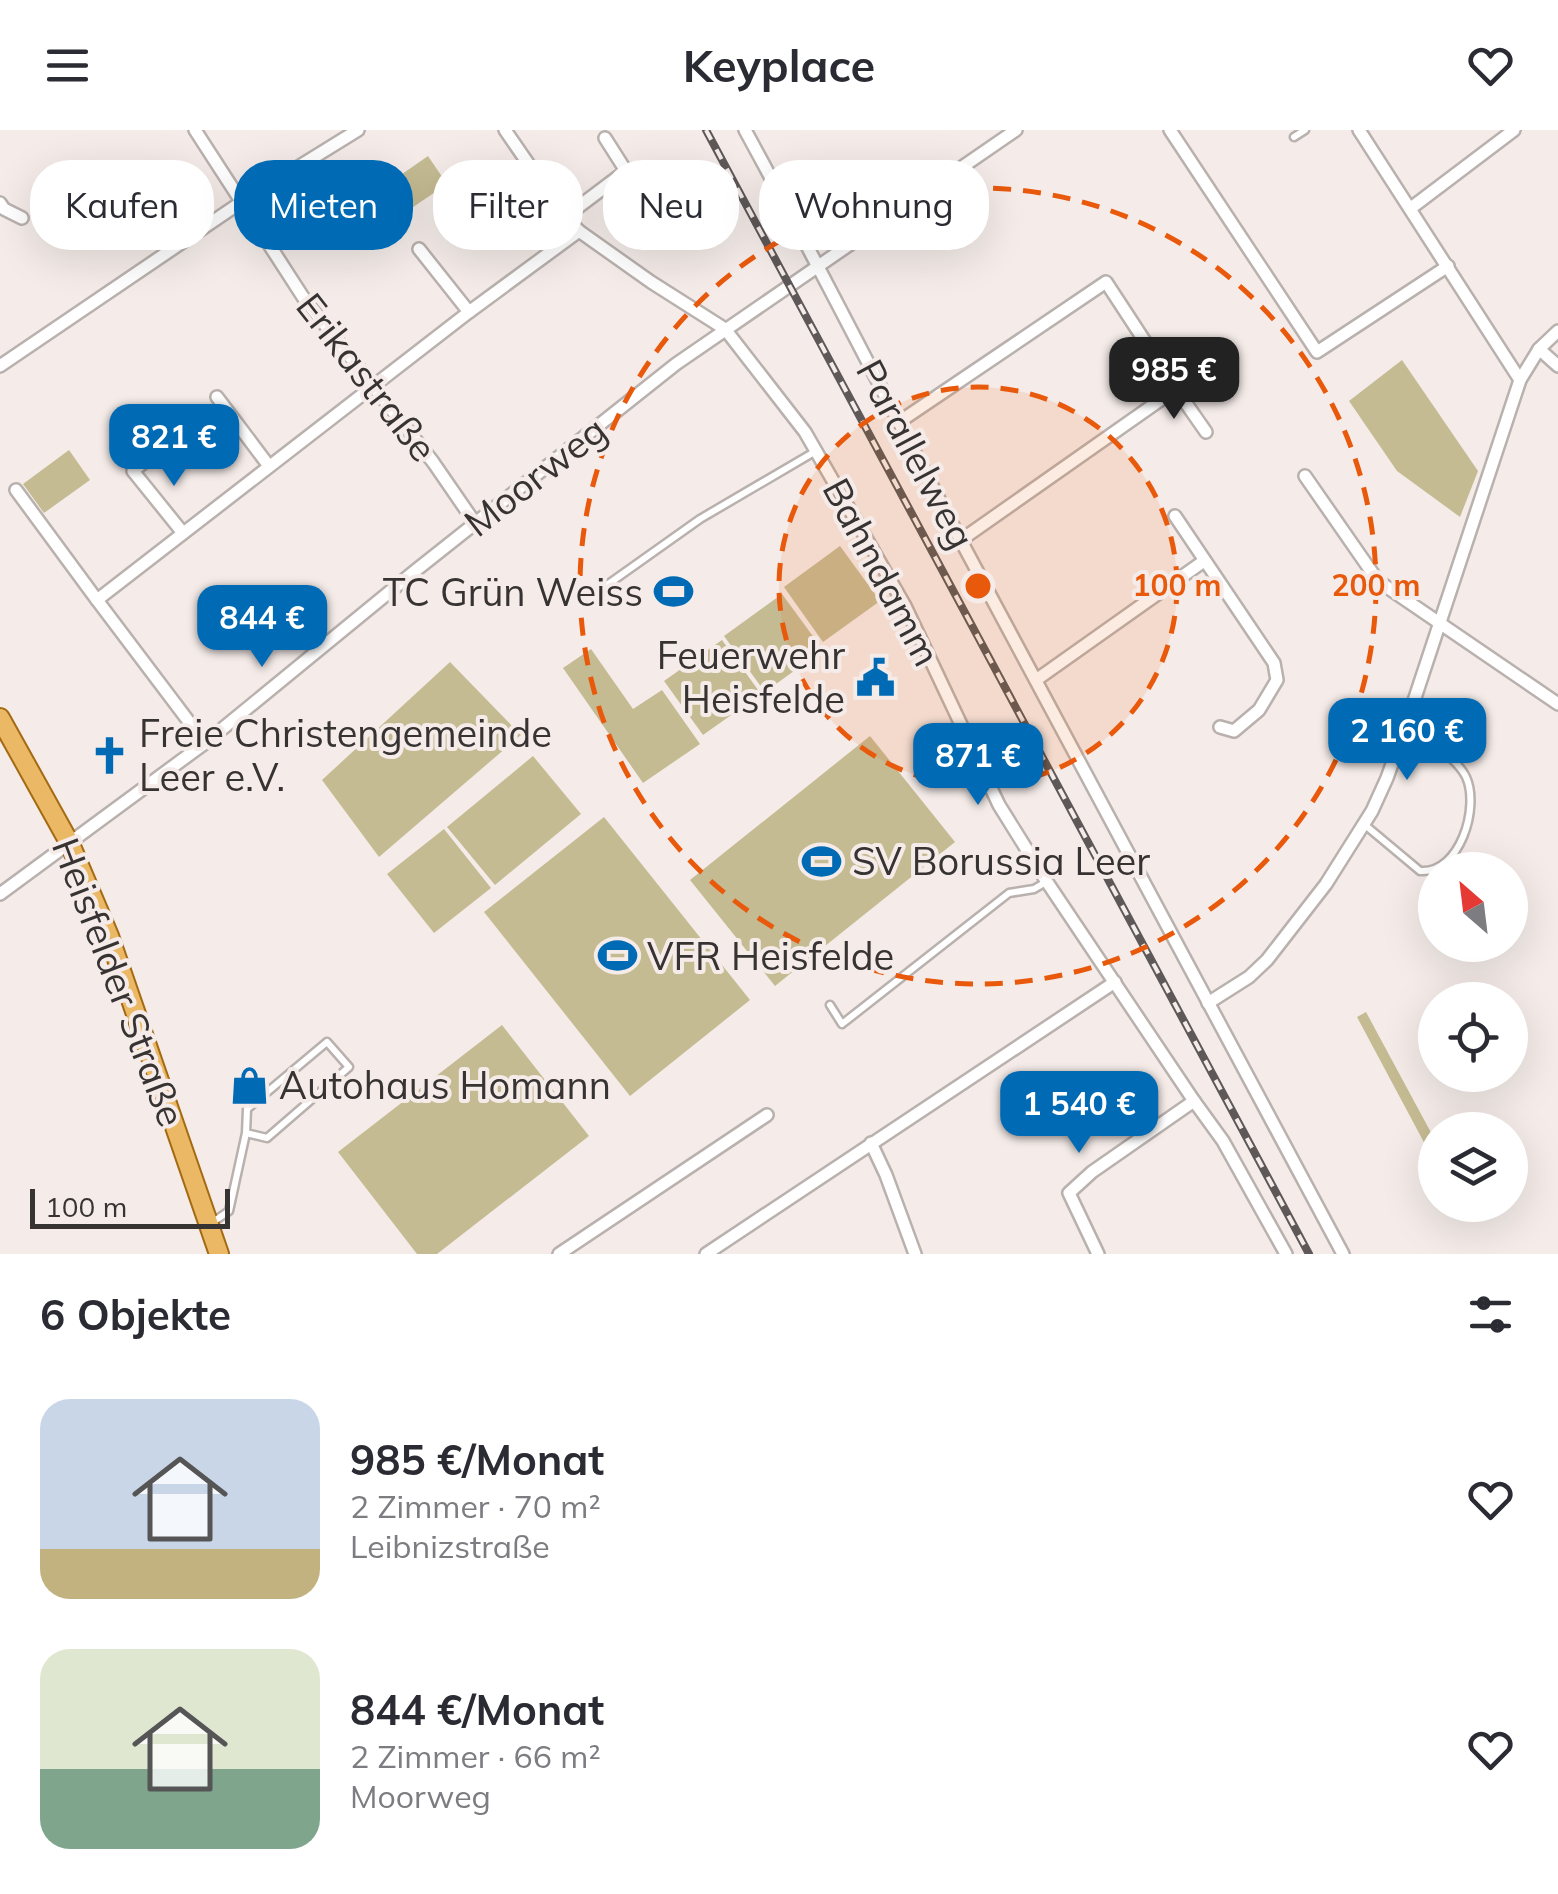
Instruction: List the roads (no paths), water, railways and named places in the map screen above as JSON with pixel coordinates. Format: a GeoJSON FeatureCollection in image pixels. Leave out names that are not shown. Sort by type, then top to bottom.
{"type":"FeatureCollection","features":[{"type":"Feature","properties":{"kind":"main road","name":"Heisfelder Straße"},"geometry":{"type":"LineString","coordinates":[[0,718],[70,844],[111,942],[218,1254]]}},
{"type":"Feature","properties":{"kind":"street","name":"Erikastraße"},"geometry":{"type":"LineString","coordinates":[[194,130],[234,193]]}},
{"type":"Feature","properties":{"kind":"street"},"geometry":{"type":"LineString","coordinates":[[310,160],[358,130]]}},
{"type":"Feature","properties":{"kind":"street","name":"Bahndamm"},"geometry":{"type":"LineString","coordinates":[[505,130],[525,160]]}},
{"type":"Feature","properties":{"kind":"street","name":"Parallelweg"},"geometry":{"type":"LineString","coordinates":[[745,130],[1343,1254]]}},
{"type":"Feature","properties":{"kind":"street","name":"Moorweg"},"geometry":{"type":"LineString","coordinates":[[0,894],[205,742],[676,364],[1016,130]]}},
{"type":"Feature","properties":{"kind":"street"},"geometry":{"type":"LineString","coordinates":[[1170,130],[1317,352],[1448,266]]}},
{"type":"Feature","properties":{"kind":"street"},"geometry":{"type":"LineString","coordinates":[[1359,130],[1520,380]]}},
{"type":"Feature","properties":{"kind":"street"},"geometry":{"type":"LineString","coordinates":[[1411,208],[1514,130]]}},
{"type":"Feature","properties":{"kind":"street"},"geometry":{"type":"LineString","coordinates":[[602,134],[619,160]]}},
{"type":"Feature","properties":{"kind":"street"},"geometry":{"type":"LineString","coordinates":[[583,204],[603,189]]}},
{"type":"Feature","properties":{"kind":"street"},"geometry":{"type":"LineString","coordinates":[[0,203],[4,210],[22,218]]}},
{"type":"Feature","properties":{"kind":"street"},"geometry":{"type":"LineString","coordinates":[[0,366],[234,207]]}},
{"type":"Feature","properties":{"kind":"street","name":"Bahndamm"},"geometry":{"type":"LineString","coordinates":[[583,232],[650,282],[724,329],[806,432],[905,606],[999,804],[1047,882],[1224,1141],[1286,1254]]}},
{"type":"Feature","properties":{"kind":"street"},"geometry":{"type":"LineString","coordinates":[[419,249],[470,312]]}},
{"type":"Feature","properties":{"kind":"street","name":"Erikastraße"},"geometry":{"type":"LineString","coordinates":[[271,250],[303,298],[433,462],[475,523]]}},
{"type":"Feature","properties":{"kind":"street"},"geometry":{"type":"LineString","coordinates":[[97,600],[553,250]]}},
{"type":"Feature","properties":{"kind":"street"},"geometry":{"type":"LineString","coordinates":[[898,422],[1106,282],[1206,432]]}},
{"type":"Feature","properties":{"kind":"street"},"geometry":{"type":"LineString","coordinates":[[1208,1002],[1249,978],[1267,960],[1326,884],[1365,825],[1407,722],[1520,380],[1539,348],[1558,331]]}},
{"type":"Feature","properties":{"kind":"street"},"geometry":{"type":"LineString","coordinates":[[1539,348],[1558,366]]}},
{"type":"Feature","properties":{"kind":"street"},"geometry":{"type":"LineString","coordinates":[[961,540],[1176,390]]}},
{"type":"Feature","properties":{"kind":"street"},"geometry":{"type":"LineString","coordinates":[[217,397],[268,466]]}},
{"type":"Feature","properties":{"kind":"street"},"geometry":{"type":"LineString","coordinates":[[143,464],[133,470],[183,533]]}},
{"type":"Feature","properties":{"kind":"street"},"geometry":{"type":"LineString","coordinates":[[1305,476],[1378,581],[1558,704]]}},
{"type":"Feature","properties":{"kind":"street"},"geometry":{"type":"LineString","coordinates":[[16,490],[205,742]]}},
{"type":"Feature","properties":{"kind":"street"},"geometry":{"type":"LineString","coordinates":[[1175,516],[1274,664],[1277,680],[1259,710],[1234,730],[1220,727]]}},
{"type":"Feature","properties":{"kind":"street"},"geometry":{"type":"LineString","coordinates":[[1036,680],[1204,561]]}},
{"type":"Feature","properties":{"kind":"street"},"geometry":{"type":"LineString","coordinates":[[706,1254],[1115,982]]}},
{"type":"Feature","properties":{"kind":"street"},"geometry":{"type":"LineString","coordinates":[[1098,1254],[1068,1194],[1092,1172],[1194,1100]]}},
{"type":"Feature","properties":{"kind":"street"},"geometry":{"type":"LineString","coordinates":[[560,1254],[767,1115]]}},
{"type":"Feature","properties":{"kind":"street"},"geometry":{"type":"LineString","coordinates":[[871,1143],[915,1254]]}},
{"type":"Feature","properties":{"kind":"lane"},"geometry":{"type":"LineString","coordinates":[[1294,138],[1305,130]]}},
{"type":"Feature","properties":{"kind":"lane"},"geometry":{"type":"LineString","coordinates":[[583,602],[700,519],[816,451]]}},
{"type":"Feature","properties":{"kind":"lane"},"geometry":{"type":"LineString","coordinates":[[1365,825],[1420,871],[1428,872],[1458,848],[1464,834],[1470,792],[1467,779],[1460,768],[1407,722]]}},
{"type":"Feature","properties":{"kind":"lane"},"geometry":{"type":"LineString","coordinates":[[830,1005],[842,1024],[1009,893],[1034,889],[1047,882]]}},
{"type":"Feature","properties":{"kind":"lane"},"geometry":{"type":"LineString","coordinates":[[209,1225],[229,1211],[246,1134],[247,1109],[327,1042],[349,1067],[267,1138],[246,1134]]}},
{"type":"Feature","properties":{"kind":"railway"},"geometry":{"type":"LineString","coordinates":[[706,130],[1309,1254]]}},
{"type":"Feature","properties":{"kind":"place","name":"TC Grün Weiss"},"geometry":{"type":"Point","coordinates":[673,592]}},
{"type":"Feature","properties":{"kind":"place","name":"Feuerwehr Heisfelde"},"geometry":{"type":"Point","coordinates":[875,677]}},
{"type":"Feature","properties":{"kind":"place","name":"Freie Christengemeinde Leer e.V."},"geometry":{"type":"Point","coordinates":[109,755]}},
{"type":"Feature","properties":{"kind":"place","name":"SV Borussia Leer"},"geometry":{"type":"Point","coordinates":[822,861]}},
{"type":"Feature","properties":{"kind":"place","name":"VFR Heisfelde"},"geometry":{"type":"Point","coordinates":[617,956]}},
{"type":"Feature","properties":{"kind":"place","name":"Autohaus Homann"},"geometry":{"type":"Point","coordinates":[249,1085]}}]}
